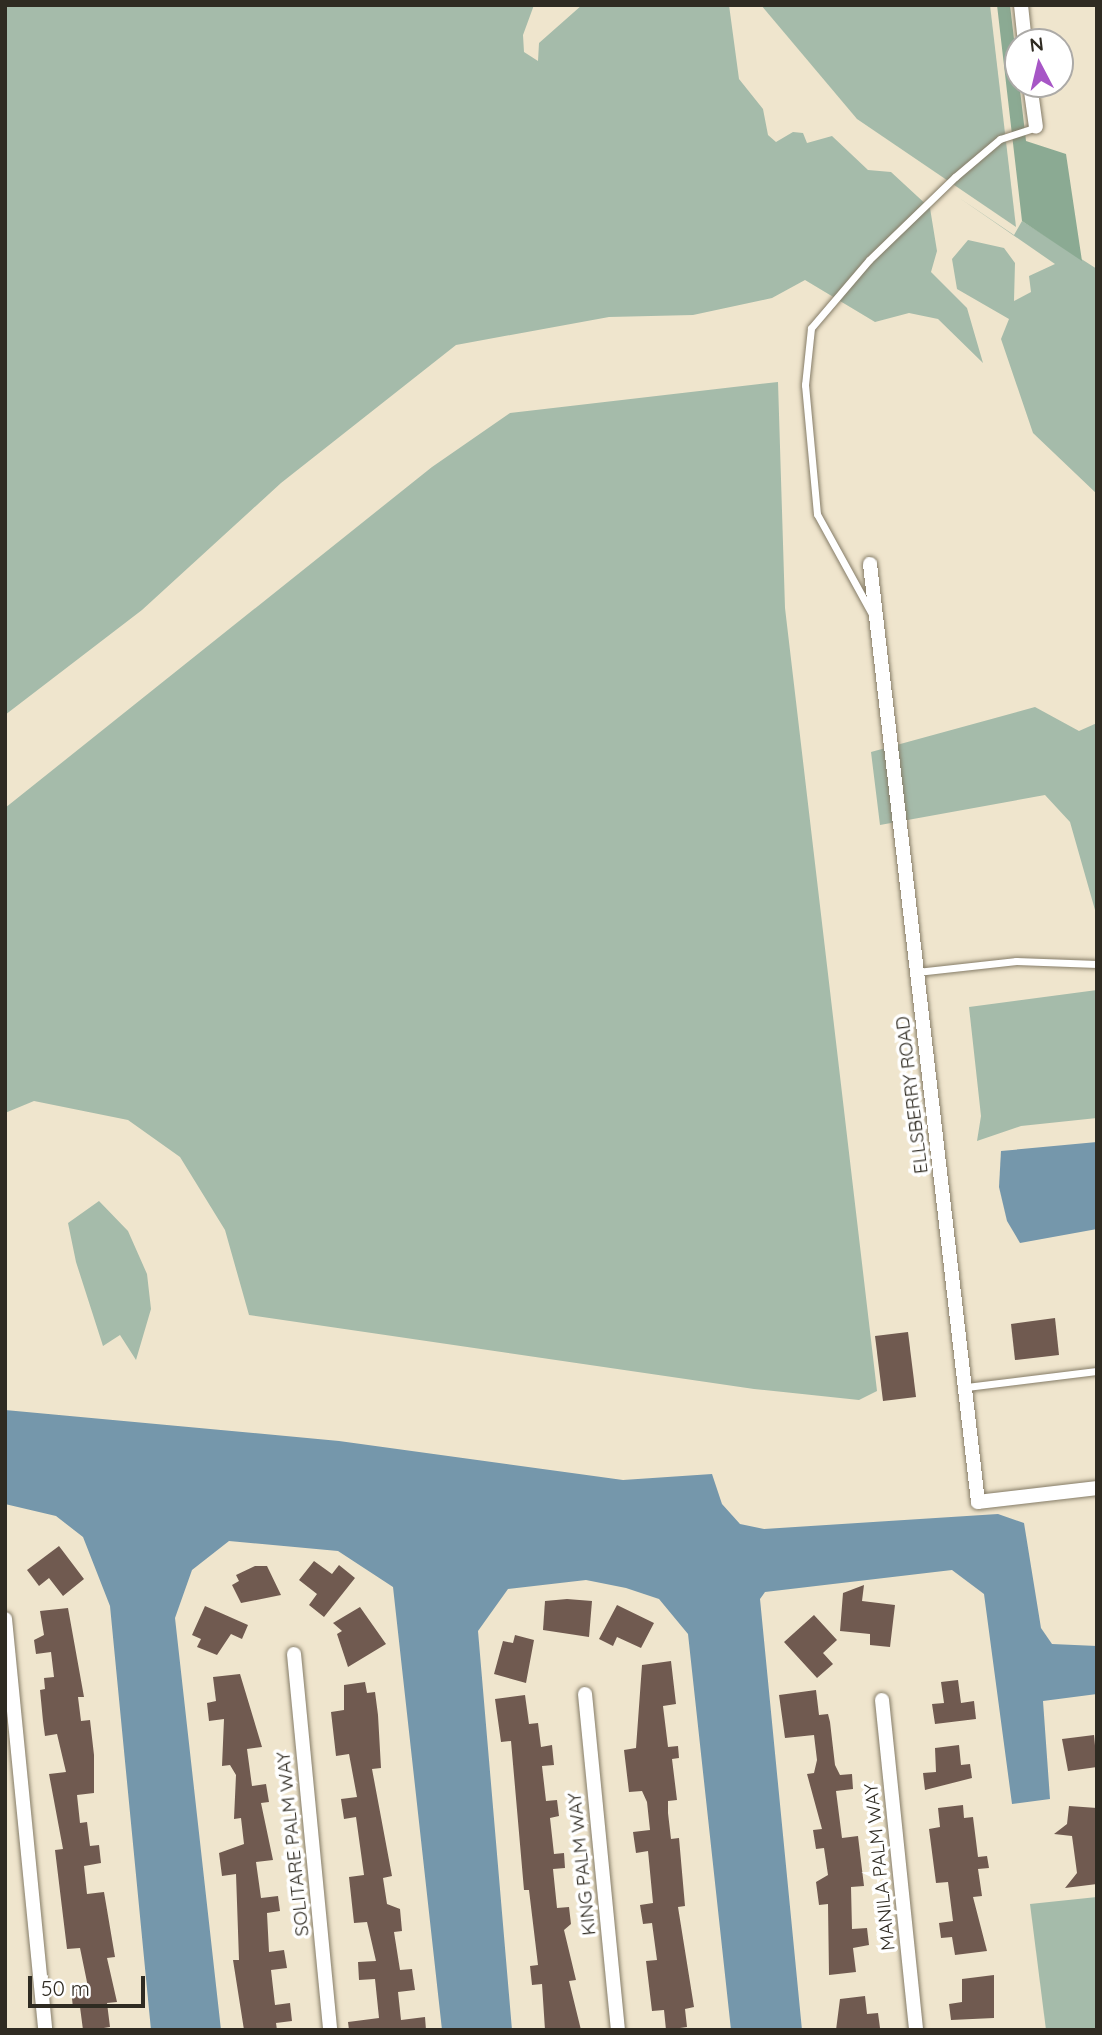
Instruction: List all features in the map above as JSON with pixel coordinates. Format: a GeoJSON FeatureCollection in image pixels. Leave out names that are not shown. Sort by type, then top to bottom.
{"type":"FeatureCollection","features":[{"type":"Feature","properties":{"kind":"street"},"geometry":{"type":"LineString","coordinates":[[1021,5],[1023,28]]}},
{"type":"Feature","properties":{"kind":"street"},"geometry":{"type":"LineString","coordinates":[[1032,98],[1036,127]]}},
{"type":"Feature","properties":{"kind":"street","name":"ELLSBERRY ROAD"},"geometry":{"type":"LineString","coordinates":[[870,564],[978,1502],[1097,1488]]}},
{"type":"Feature","properties":{"kind":"street"},"geometry":{"type":"LineString","coordinates":[[5,1619],[45,2030]]}},
{"type":"Feature","properties":{"kind":"street","name":"SOLITARE PALM WAY"},"geometry":{"type":"LineString","coordinates":[[294,1654],[330,2030]]}},
{"type":"Feature","properties":{"kind":"street","name":"KING PALM WAY"},"geometry":{"type":"LineString","coordinates":[[585,1694],[618,2030]]}},
{"type":"Feature","properties":{"kind":"street","name":"MANILA PALM WAY"},"geometry":{"type":"LineString","coordinates":[[882,1700],[916,2030]]}},
{"type":"Feature","properties":{"kind":"lane"},"geometry":{"type":"LineString","coordinates":[[876,620],[817,514],[805,385],[811,328],[869,260],[955,177],[1000,139],[1036,127]]}},
{"type":"Feature","properties":{"kind":"lane"},"geometry":{"type":"LineString","coordinates":[[917,972],[1016,961],[1097,964]]}},
{"type":"Feature","properties":{"kind":"lane"},"geometry":{"type":"LineString","coordinates":[[965,1388],[1097,1371]]}},
{"type":"Feature","properties":{"kind":"green space"},"geometry":{"type":"Polygon","coordinates":[[[5,5],[534,5],[523,35],[524,52],[538,61],[539,43],[582,5],[729,5],[739,79],[763,109],[768,135],[776,142],[793,132],[803,133],[807,143],[832,136],[868,170],[891,172],[930,208],[937,251],[931,272],[967,308],[983,363],[938,319],[909,313],[875,322],[805,280],[772,298],[693,315],[609,317],[456,345],[281,483],[142,610],[5,715],[5,5]]]}},
{"type":"Feature","properties":{"kind":"green space"},"geometry":{"type":"Polygon","coordinates":[[[761,5],[990,5],[1016,227],[857,119],[761,5]]]}},
{"type":"Feature","properties":{"kind":"green space"},"geometry":{"type":"Polygon","coordinates":[[[997,5],[1010,5],[1013,28],[1004,28],[1004,65],[997,5]]]}},
{"type":"Feature","properties":{"kind":"green space"},"geometry":{"type":"Polygon","coordinates":[[[1008,98],[1021,98],[1026,141],[1066,154],[1082,261],[1022,221],[1008,98]]]}},
{"type":"Feature","properties":{"kind":"green space"},"geometry":{"type":"Polygon","coordinates":[[[958,197],[1014,235],[1022,221],[1097,269],[1097,494],[1033,433],[1001,339],[1009,319],[957,289],[952,259],[968,240],[1004,248],[1015,263],[1014,301],[1031,292],[1029,276],[1055,264],[958,197]]]}},
{"type":"Feature","properties":{"kind":"green space"},"geometry":{"type":"Polygon","coordinates":[[[778,382],[785,608],[877,1391],[859,1400],[754,1389],[249,1315],[225,1230],[180,1157],[128,1120],[34,1101],[5,1113],[5,808],[432,467],[510,413],[778,382]]]}},
{"type":"Feature","properties":{"kind":"green space"},"geometry":{"type":"Polygon","coordinates":[[[1035,707],[1079,731],[1097,723],[1097,917],[1070,822],[1045,795],[880,825],[871,752],[1035,707]]]}},
{"type":"Feature","properties":{"kind":"green space"},"geometry":{"type":"Polygon","coordinates":[[[1097,990],[1097,1118],[1021,1126],[977,1141],[981,1116],[969,1007],[1097,990]]]}},
{"type":"Feature","properties":{"kind":"green space"},"geometry":{"type":"Polygon","coordinates":[[[99,1201],[128,1231],[147,1274],[151,1309],[136,1360],[120,1335],[103,1346],[76,1262],[68,1223],[99,1201]]]}},
{"type":"Feature","properties":{"kind":"green space"},"geometry":{"type":"Polygon","coordinates":[[[1097,1897],[1097,2030],[1046,2030],[1030,1904],[1097,1897]]]}},
{"type":"Feature","properties":{"kind":"water"},"geometry":{"type":"Polygon","coordinates":[[[1097,1142],[1097,1229],[1020,1243],[1007,1221],[999,1187],[1001,1151],[1097,1142]]]}},
{"type":"Feature","properties":{"kind":"water"},"geometry":{"type":"Polygon","coordinates":[[[5,1410],[339,1441],[623,1480],[712,1474],[722,1504],[740,1524],[764,1529],[998,1514],[1024,1523],[1041,1628],[1052,1644],[1097,1646],[1097,1694],[1043,1701],[1050,1799],[1012,1804],[984,1594],[952,1570],[765,1592],[760,1599],[802,2030],[731,2030],[688,1634],[659,1599],[626,1588],[586,1580],[508,1589],[478,1631],[512,2030],[442,2030],[393,1587],[338,1551],[229,1541],[192,1570],[175,1618],[221,2030],[151,2030],[110,1606],[83,1537],[56,1516],[5,1504],[5,1410]]]}},
{"type":"Feature","properties":{"kind":"building"},"geometry":{"type":"Polygon","coordinates":[[[1055,1318],[1059,1355],[1015,1360],[1011,1324],[1055,1318]]]}},
{"type":"Feature","properties":{"kind":"building"},"geometry":{"type":"Polygon","coordinates":[[[908,1332],[916,1397],[883,1401],[875,1336],[908,1332]]]}},
{"type":"Feature","properties":{"kind":"building"},"geometry":{"type":"Polygon","coordinates":[[[59,1546],[84,1579],[63,1596],[49,1578],[39,1586],[27,1570],[59,1546]]]}},
{"type":"Feature","properties":{"kind":"building"},"geometry":{"type":"Polygon","coordinates":[[[314,1561],[332,1574],[339,1565],[355,1578],[324,1617],[309,1605],[317,1594],[299,1580],[314,1561]]]}},
{"type":"Feature","properties":{"kind":"building"},"geometry":{"type":"Polygon","coordinates":[[[255,1566],[267,1566],[281,1595],[241,1603],[232,1585],[239,1581],[236,1575],[255,1566]]]}},
{"type":"Feature","properties":{"kind":"building"},"geometry":{"type":"Polygon","coordinates":[[[864,1585],[862,1601],[895,1605],[890,1647],[870,1645],[870,1634],[840,1631],[843,1593],[864,1585]]]}},
{"type":"Feature","properties":{"kind":"building"},"geometry":{"type":"Polygon","coordinates":[[[545,1601],[592,1601],[589,1637],[543,1630],[545,1601]]]}},
{"type":"Feature","properties":{"kind":"building"},"geometry":{"type":"Polygon","coordinates":[[[617,1605],[654,1623],[641,1648],[617,1637],[613,1646],[599,1639],[617,1605]]]}},
{"type":"Feature","properties":{"kind":"building"},"geometry":{"type":"Polygon","coordinates":[[[205,1606],[248,1625],[242,1639],[231,1634],[217,1655],[197,1647],[201,1639],[192,1635],[205,1606]]]}},
{"type":"Feature","properties":{"kind":"building"},"geometry":{"type":"Polygon","coordinates":[[[360,1607],[386,1644],[348,1667],[337,1634],[342,1631],[333,1623],[360,1607]]]}},
{"type":"Feature","properties":{"kind":"building"},"geometry":{"type":"Polygon","coordinates":[[[68,1608],[84,1697],[78,1697],[81,1721],[90,1720],[94,1755],[94,1793],[77,1795],[80,1823],[87,1822],[90,1846],[99,1845],[101,1863],[84,1866],[87,1894],[104,1892],[115,1957],[107,1958],[117,2002],[107,2003],[110,2027],[91,2030],[83,2030],[80,2007],[73,2008],[71,1989],[88,1987],[80,1948],[67,1949],[55,1850],[63,1849],[49,1774],[66,1772],[57,1734],[45,1736],[43,1721],[40,1690],[45,1689],[44,1678],[54,1677],[51,1652],[36,1654],[34,1640],[44,1635],[40,1611],[68,1608]]]}},
{"type":"Feature","properties":{"kind":"building"},"geometry":{"type":"Polygon","coordinates":[[[814,1615],[837,1640],[823,1653],[833,1664],[817,1678],[784,1642],[814,1615]]]}},
{"type":"Feature","properties":{"kind":"building"},"geometry":{"type":"Polygon","coordinates":[[[515,1635],[534,1640],[526,1683],[494,1674],[503,1641],[513,1643],[515,1635]]]}},
{"type":"Feature","properties":{"kind":"building"},"geometry":{"type":"Polygon","coordinates":[[[671,1661],[676,1704],[663,1706],[668,1747],[678,1746],[679,1758],[672,1759],[677,1800],[668,1801],[668,1813],[671,1839],[679,1838],[685,1906],[678,1907],[694,2007],[685,2009],[687,2027],[666,2030],[664,2010],[652,2011],[646,1961],[657,1960],[652,1923],[643,1924],[640,1905],[653,1903],[648,1851],[636,1853],[633,1832],[650,1830],[647,1802],[642,1791],[629,1792],[624,1750],[636,1748],[642,1665],[671,1661]]]}},
{"type":"Feature","properties":{"kind":"building"},"geometry":{"type":"Polygon","coordinates":[[[240,1674],[262,1747],[247,1749],[252,1786],[266,1784],[269,1802],[261,1803],[273,1860],[256,1862],[261,1898],[278,1896],[280,1911],[267,1913],[269,1952],[284,1950],[287,1968],[271,1970],[275,2005],[290,2003],[292,2021],[276,2023],[277,2030],[244,2030],[233,1960],[239,1960],[236,1874],[222,1876],[219,1853],[244,1844],[241,1818],[234,1819],[236,1775],[230,1765],[222,1766],[224,1719],[209,1721],[207,1703],[216,1701],[213,1677],[240,1674]]]}},
{"type":"Feature","properties":{"kind":"building"},"geometry":{"type":"Polygon","coordinates":[[[958,1680],[961,1703],[974,1701],[976,1719],[935,1724],[932,1704],[944,1703],[941,1682],[958,1680]]]}},
{"type":"Feature","properties":{"kind":"building"},"geometry":{"type":"Polygon","coordinates":[[[365,1682],[367,1693],[375,1692],[378,1715],[381,1768],[372,1769],[392,1876],[383,1878],[387,1904],[400,1909],[402,1931],[394,1932],[400,1970],[412,1969],[415,1990],[398,1992],[401,2020],[425,2017],[426,2030],[349,2030],[348,2022],[379,2018],[375,1979],[359,1980],[358,1962],[376,1961],[367,1922],[354,1923],[349,1877],[364,1875],[356,1817],[344,1819],[341,1799],[357,1797],[349,1754],[336,1756],[331,1712],[344,1710],[344,1685],[365,1682]]]}},
{"type":"Feature","properties":{"kind":"building"},"geometry":{"type":"Polygon","coordinates":[[[816,1690],[819,1715],[828,1714],[835,1765],[840,1775],[852,1774],[853,1789],[836,1791],[842,1838],[858,1836],[864,1886],[851,1887],[852,1929],[867,1928],[869,1945],[853,1948],[856,1972],[829,1975],[828,1904],[819,1905],[816,1882],[828,1875],[824,1848],[816,1849],[813,1830],[822,1829],[807,1774],[814,1773],[817,1760],[814,1735],[785,1738],[779,1695],[816,1690]]]}},
{"type":"Feature","properties":{"kind":"building"},"geometry":{"type":"Polygon","coordinates":[[[525,1695],[529,1724],[538,1723],[541,1747],[552,1745],[554,1765],[542,1766],[546,1801],[557,1800],[559,1816],[550,1818],[554,1854],[564,1853],[565,1868],[553,1869],[557,1908],[569,1907],[571,1924],[564,1930],[576,1980],[569,1981],[581,2030],[545,2030],[542,1984],[532,1985],[530,1966],[538,1965],[529,1890],[524,1890],[511,1741],[501,1742],[495,1699],[525,1695]]]}},
{"type":"Feature","properties":{"kind":"building"},"geometry":{"type":"Polygon","coordinates":[[[1094,1735],[1097,1767],[1068,1771],[1062,1739],[1094,1735]]]}},
{"type":"Feature","properties":{"kind":"building"},"geometry":{"type":"Polygon","coordinates":[[[959,1745],[961,1765],[970,1764],[972,1778],[925,1790],[923,1773],[936,1772],[935,1748],[959,1745]]]}},
{"type":"Feature","properties":{"kind":"building"},"geometry":{"type":"Polygon","coordinates":[[[963,1805],[964,1818],[973,1817],[978,1857],[987,1856],[989,1868],[978,1869],[982,1896],[973,1897],[987,1951],[955,1955],[952,1937],[941,1938],[939,1923],[953,1921],[948,1882],[936,1883],[929,1829],[940,1827],[938,1808],[963,1805]]]}},
{"type":"Feature","properties":{"kind":"building"},"geometry":{"type":"Polygon","coordinates":[[[1069,1806],[1097,1808],[1097,1884],[1065,1888],[1077,1873],[1072,1836],[1054,1834],[1067,1824],[1069,1806]]]}},
{"type":"Feature","properties":{"kind":"building"},"geometry":{"type":"Polygon","coordinates":[[[994,1975],[994,2018],[951,2020],[949,2004],[962,2002],[962,1979],[994,1975]]]}},
{"type":"Feature","properties":{"kind":"building"},"geometry":{"type":"Polygon","coordinates":[[[865,1996],[867,2014],[878,2013],[880,2028],[836,2030],[840,1999],[865,1996]]]}}]}
